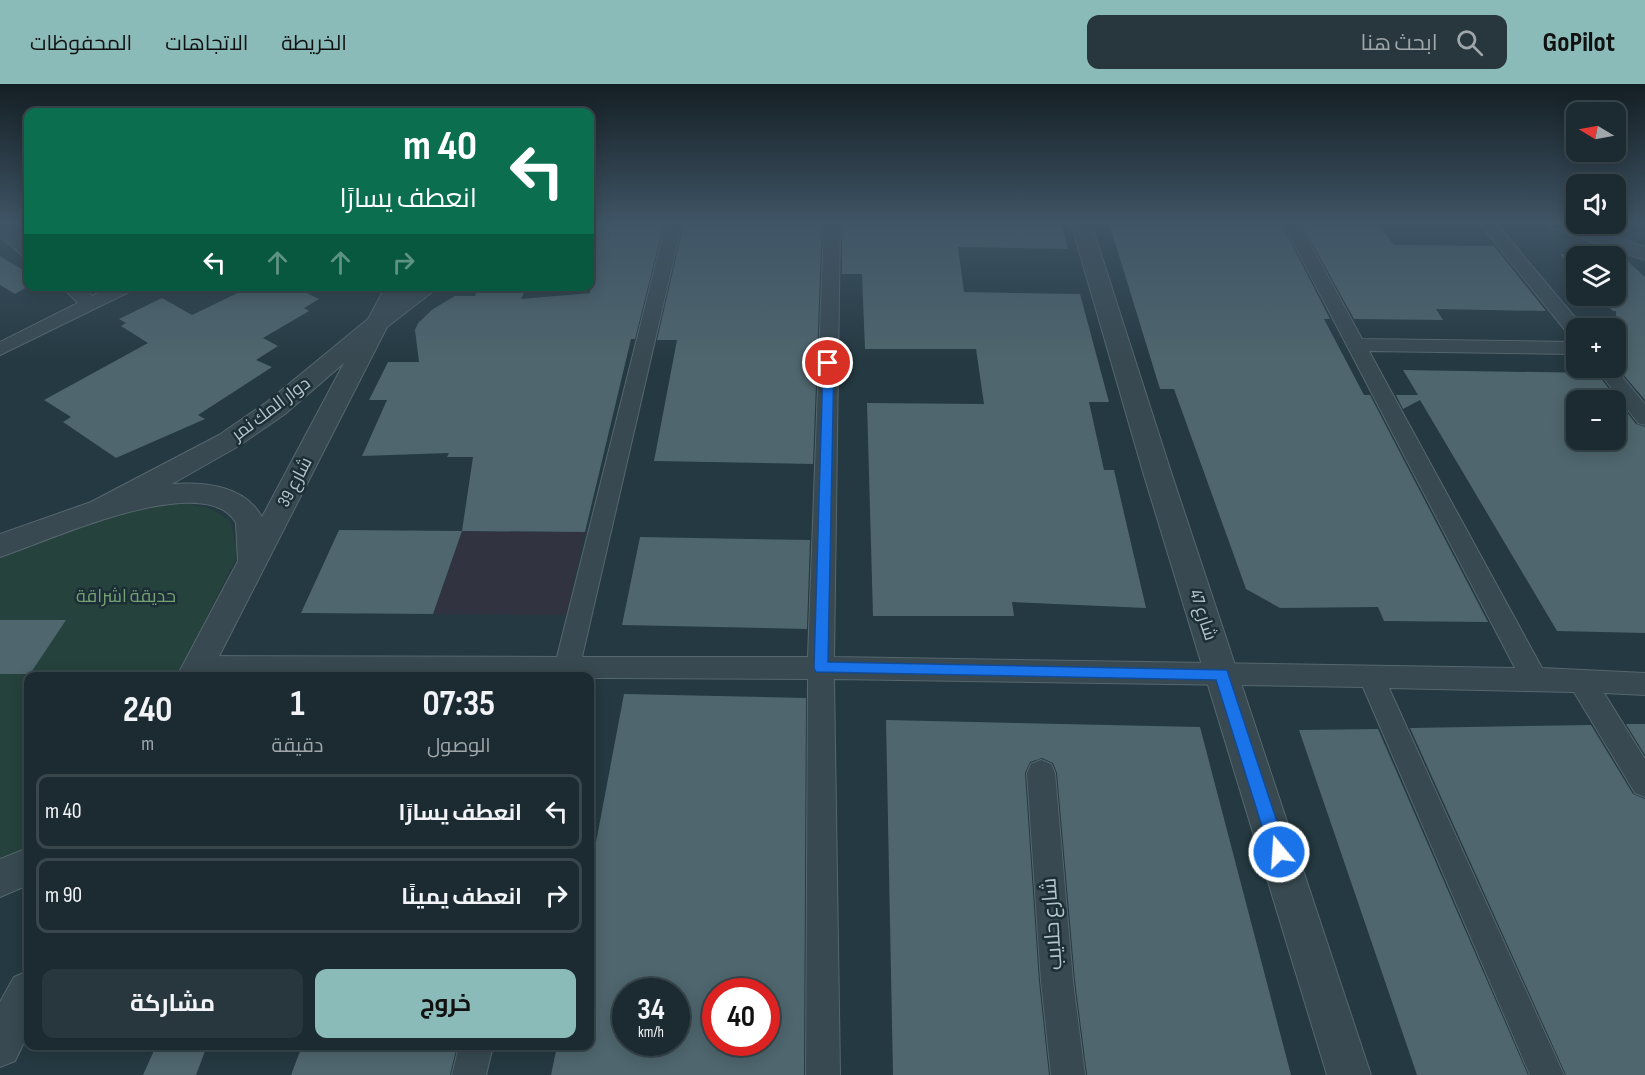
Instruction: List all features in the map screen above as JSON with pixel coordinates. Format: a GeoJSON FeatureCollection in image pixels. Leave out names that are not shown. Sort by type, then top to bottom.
{"type":"FeatureCollection","features":[{"type":"Feature","properties":{"kind":"street"},"geometry":{"type":"LineString","coordinates":[[566,671],[663,269]]}},
{"type":"Feature","properties":{"kind":"street"},"geometry":{"type":"LineString","coordinates":[[823,1075],[821,668],[831,269]]}},
{"type":"Feature","properties":{"kind":"street","name":"شارع 47"},"geometry":{"type":"LineString","coordinates":[[1095,269],[1349,1075]]}},
{"type":"Feature","properties":{"kind":"street"},"geometry":{"type":"LineString","coordinates":[[1316,269],[1534,679]]}},
{"type":"Feature","properties":{"kind":"street"},"geometry":{"type":"LineString","coordinates":[[1525,269],[1566,319]]}},
{"type":"Feature","properties":{"kind":"street"},"geometry":{"type":"LineString","coordinates":[[76,291],[90,304]]}},
{"type":"Feature","properties":{"kind":"street"},"geometry":{"type":"LineString","coordinates":[[0,349],[117,291]]}},
{"type":"Feature","properties":{"kind":"street","name":"شارع 39"},"geometry":{"type":"LineString","coordinates":[[196,672],[394,291]]}},
{"type":"Feature","properties":{"kind":"street","name":"دوار المك نمر"},"geometry":{"type":"LineString","coordinates":[[100,510],[228,441],[276,408],[379,322],[422,291]]}},
{"type":"Feature","properties":{"kind":"street"},"geometry":{"type":"LineString","coordinates":[[1358,345],[1566,348]]}},
{"type":"Feature","properties":{"kind":"street"},"geometry":{"type":"LineString","coordinates":[[1613,378],[1645,418]]}},
{"type":"Feature","properties":{"kind":"street"},"geometry":{"type":"LineString","coordinates":[[0,546],[100,510],[176,493],[202,492],[220,495],[244,512],[251,526],[253,564]]}},
{"type":"Feature","properties":{"kind":"street"},"geometry":{"type":"LineString","coordinates":[[196,672],[821,668],[1534,679],[1645,684]]}},
{"type":"Feature","properties":{"kind":"street"},"geometry":{"type":"LineString","coordinates":[[1371,676],[1546,1075]]}},
{"type":"Feature","properties":{"kind":"street"},"geometry":{"type":"LineString","coordinates":[[1581,680],[1645,784]]}},
{"type":"Feature","properties":{"kind":"street","name":"شارع حلايب"},"geometry":{"type":"LineString","coordinates":[[1041,773],[1057,981],[1068,1075]]}},
{"type":"Feature","properties":{"kind":"street"},"geometry":{"type":"LineString","coordinates":[[0,878],[24,868]]}},
{"type":"Feature","properties":{"kind":"street"},"geometry":{"type":"LineString","coordinates":[[0,1046],[24,1000]]}},
{"type":"Feature","properties":{"kind":"street"},"geometry":{"type":"LineString","coordinates":[[469,1075],[475,1050]]}},
{"type":"Feature","properties":{"kind":"shaded area"},"geometry":{"type":"Polygon","coordinates":[[[462,531],[585,532],[566,615],[433,614],[462,531]]]}},
{"type":"Feature","properties":{"kind":"green space","name":"حديقة اشراقة"},"geometry":{"type":"Polygon","coordinates":[[[181,502],[212,509],[230,521],[238,554],[179,672],[24,672],[24,852],[0,860],[0,554],[120,512],[181,502]]]}},
{"type":"Feature","properties":{"kind":"building"},"geometry":{"type":"Polygon","coordinates":[[[0,269],[24,271],[24,289],[15,294],[0,285],[0,269]]]}},
{"type":"Feature","properties":{"kind":"building"},"geometry":{"type":"Polygon","coordinates":[[[594,269],[652,269],[635,339],[631,339],[585,532],[462,531],[473,457],[447,457],[449,453],[362,456],[387,400],[369,400],[388,362],[419,362],[415,330],[418,323],[433,309],[455,296],[475,296],[477,291],[525,291],[521,299],[594,291],[594,269]]]}},
{"type":"Feature","properties":{"kind":"building"},"geometry":{"type":"Polygon","coordinates":[[[673,269],[820,269],[813,464],[654,461],[677,340],[657,340],[673,269]]]}},
{"type":"Feature","properties":{"kind":"building"},"geometry":{"type":"Polygon","coordinates":[[[842,269],[961,269],[964,292],[1080,294],[1109,402],[1089,402],[1104,470],[1114,470],[1146,608],[1012,602],[1014,616],[873,616],[867,403],[984,404],[976,349],[865,349],[862,274],[842,274],[842,269]]]}},
{"type":"Feature","properties":{"kind":"building"},"geometry":{"type":"Polygon","coordinates":[[[1123,269],[1305,269],[1330,319],[1324,319],[1364,395],[1370,395],[1488,622],[1384,621],[1378,607],[1280,608],[1246,589],[1174,389],[1160,389],[1123,269]]]}},
{"type":"Feature","properties":{"kind":"building"},"geometry":{"type":"Polygon","coordinates":[[[1327,269],[1513,269],[1546,311],[1436,309],[1443,320],[1354,319],[1327,269]]]}},
{"type":"Feature","properties":{"kind":"building"},"geometry":{"type":"Polygon","coordinates":[[[1626,269],[1637,269],[1645,277],[1645,400],[1626,378],[1626,318],[1616,318],[1616,311],[1608,306],[1626,306],[1626,269]]]}},
{"type":"Feature","properties":{"kind":"building"},"geometry":{"type":"Polygon","coordinates":[[[242,291],[303,291],[319,299],[304,308],[309,311],[263,338],[278,346],[256,360],[272,367],[198,415],[205,419],[116,458],[63,422],[71,417],[44,400],[148,343],[121,326],[126,323],[119,319],[162,298],[192,315],[242,291]]]}},
{"type":"Feature","properties":{"kind":"building"},"geometry":{"type":"Polygon","coordinates":[[[1403,370],[1566,373],[1566,378],[1601,378],[1610,390],[1566,390],[1566,450],[1626,450],[1626,411],[1636,424],[1645,427],[1645,633],[1557,631],[1420,400],[1403,409],[1396,395],[1418,395],[1403,370]]]}},
{"type":"Feature","properties":{"kind":"building"},"geometry":{"type":"Polygon","coordinates":[[[339,530],[462,531],[433,614],[301,613],[339,530]]]}},
{"type":"Feature","properties":{"kind":"building"},"geometry":{"type":"Polygon","coordinates":[[[640,537],[810,540],[807,629],[622,625],[640,537]]]}},
{"type":"Feature","properties":{"kind":"building"},"geometry":{"type":"Polygon","coordinates":[[[0,620],[66,620],[31,672],[0,674],[0,620]]]}},
{"type":"Feature","properties":{"kind":"building"},"geometry":{"type":"Polygon","coordinates":[[[624,694],[806,698],[804,1075],[551,1075],[556,1050],[594,1050],[594,853],[624,694]]]}},
{"type":"Feature","properties":{"kind":"building"},"geometry":{"type":"Polygon","coordinates":[[[886,720],[1200,727],[1291,1075],[1087,1075],[1075,981],[1057,773],[1053,763],[1042,758],[1030,762],[1025,773],[1039,981],[1049,1075],[893,1075],[886,720]]]}},
{"type":"Feature","properties":{"kind":"building"},"geometry":{"type":"Polygon","coordinates":[[[1626,724],[1645,724],[1645,755],[1626,724]]]}},
{"type":"Feature","properties":{"kind":"building"},"geometry":{"type":"Polygon","coordinates":[[[1591,725],[1633,794],[1645,799],[1645,1075],[1566,1075],[1410,728],[1591,725]]]}},
{"type":"Feature","properties":{"kind":"building"},"geometry":{"type":"Polygon","coordinates":[[[1378,729],[1528,1075],[1417,1075],[1299,730],[1378,729]]]}},
{"type":"Feature","properties":{"kind":"building"},"geometry":{"type":"Polygon","coordinates":[[[154,1050],[205,1050],[196,1075],[143,1075],[154,1050]]]}},
{"type":"Feature","properties":{"kind":"building"},"geometry":{"type":"Polygon","coordinates":[[[300,1050],[456,1050],[450,1075],[291,1075],[300,1050]]]}},
{"type":"Feature","properties":{"kind":"route"},"geometry":{"type":"LineString","coordinates":[[828,363],[821,668],[1222,674],[1279,852]]}}]}
